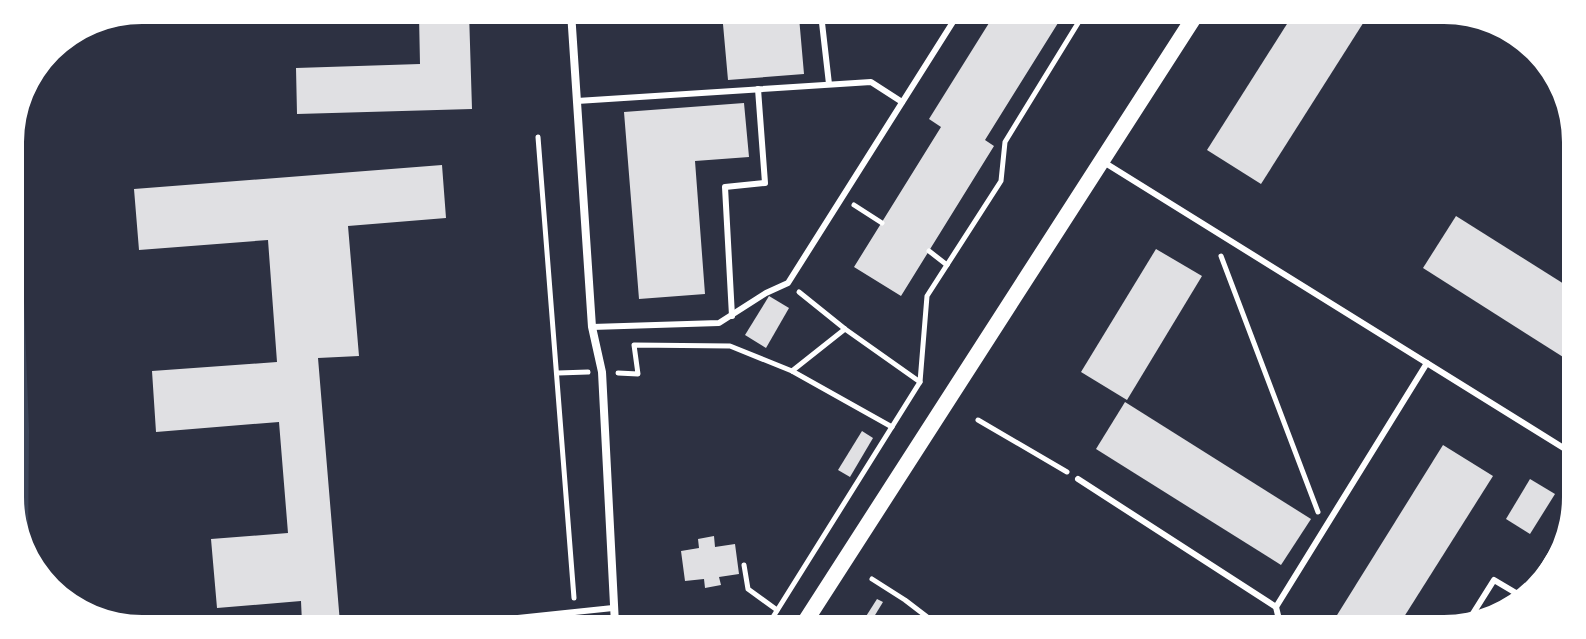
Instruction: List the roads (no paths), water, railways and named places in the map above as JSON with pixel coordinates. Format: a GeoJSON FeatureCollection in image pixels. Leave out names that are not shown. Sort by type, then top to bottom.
{"type":"FeatureCollection","features":[{"type":"Feature","properties":{"kind":"main road"},"geometry":{"type":"LineString","coordinates":[[809,615],[1190,24]]}},
{"type":"Feature","properties":{"kind":"street"},"geometry":{"type":"LineString","coordinates":[[572,24],[592,327],[602,372],[614,615]]}},
{"type":"Feature","properties":{"kind":"lane"},"geometry":{"type":"LineString","coordinates":[[822,24],[829,84]]}},
{"type":"Feature","properties":{"kind":"lane"},"geometry":{"type":"LineString","coordinates":[[592,327],[719,323],[788,283],[952,24]]}},
{"type":"Feature","properties":{"kind":"lane"},"geometry":{"type":"LineString","coordinates":[[577,101],[871,82],[902,102]]}},
{"type":"Feature","properties":{"kind":"lane"},"geometry":{"type":"LineString","coordinates":[[732,316],[725,187],[765,183],[758,89]]}},
{"type":"Feature","properties":{"kind":"lane"},"geometry":{"type":"LineString","coordinates":[[1102,161],[1562,447]]}},
{"type":"Feature","properties":{"kind":"lane"},"geometry":{"type":"LineString","coordinates":[[1276,607],[1427,363]]}},
{"type":"Feature","properties":{"kind":"lane"},"geometry":{"type":"LineString","coordinates":[[1078,479],[1276,607],[1278,615]]}},
{"type":"Feature","properties":{"kind":"lane"},"geometry":{"type":"LineString","coordinates":[[1475,611],[1494,580],[1514,592]]}},
{"type":"Feature","properties":{"kind":"lane"},"geometry":{"type":"LineString","coordinates":[[549,615],[613,608]]}}]}
